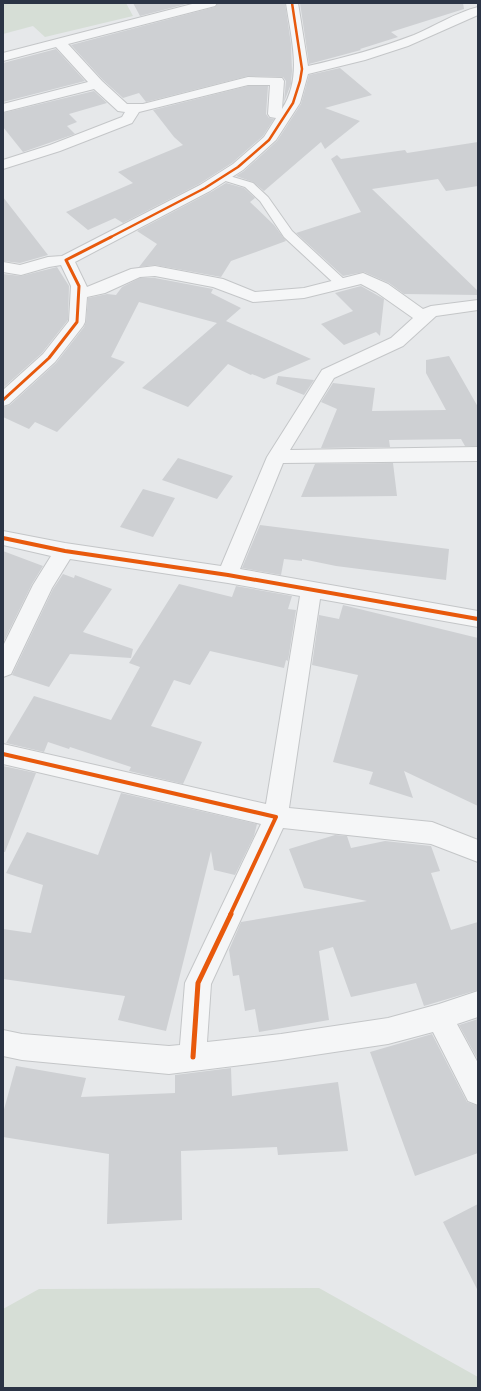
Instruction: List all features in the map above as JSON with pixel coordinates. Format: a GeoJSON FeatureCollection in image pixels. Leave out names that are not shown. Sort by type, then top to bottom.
{"type":"FeatureCollection","features":[{"type":"Feature","properties":{"kind":"street"},"geometry":{"type":"LineString","coordinates":[[3,57],[211,3]]}},
{"type":"Feature","properties":{"kind":"street"},"geometry":{"type":"LineString","coordinates":[[3,267],[21,270],[48,262],[66,260],[205,188],[238,167],[268,140],[293,103],[302,71],[292,3]]}},
{"type":"Feature","properties":{"kind":"street"},"geometry":{"type":"LineString","coordinates":[[472,3],[478,7]]}},
{"type":"Feature","properties":{"kind":"street"},"geometry":{"type":"LineString","coordinates":[[302,71],[405,42],[433,31],[458,18],[478,11]]}},
{"type":"Feature","properties":{"kind":"street"},"geometry":{"type":"LineString","coordinates":[[59,42],[97,84],[123,108],[143,108],[248,81],[277,81],[275,114],[285,116]]}},
{"type":"Feature","properties":{"kind":"street"},"geometry":{"type":"LineString","coordinates":[[3,108],[97,84]]}},
{"type":"Feature","properties":{"kind":"street"},"geometry":{"type":"LineString","coordinates":[[3,165],[55,148],[127,120],[134,108]]}},
{"type":"Feature","properties":{"kind":"street"},"geometry":{"type":"LineString","coordinates":[[3,400],[49,358],[78,322],[79,286],[66,260]]}},
{"type":"Feature","properties":{"kind":"street"},"geometry":{"type":"LineString","coordinates":[[78,294],[99,289],[137,272],[155,271],[217,283],[253,297],[304,293],[363,278],[382,288],[424,318]]}},
{"type":"Feature","properties":{"kind":"street"},"geometry":{"type":"LineString","coordinates":[[228,575],[276,457],[328,374],[397,342],[432,311],[478,305]]}},
{"type":"Feature","properties":{"kind":"street"},"geometry":{"type":"LineString","coordinates":[[276,457],[478,454]]}},
{"type":"Feature","properties":{"kind":"street"},"geometry":{"type":"LineString","coordinates":[[3,538],[65,551],[228,575],[478,619]]}},
{"type":"Feature","properties":{"kind":"street"},"geometry":{"type":"LineString","coordinates":[[3,668],[43,585],[65,551]]}},
{"type":"Feature","properties":{"kind":"street"},"geometry":{"type":"LineString","coordinates":[[192,1057],[198,983],[276,817],[311,590]]}},
{"type":"Feature","properties":{"kind":"street"},"geometry":{"type":"LineString","coordinates":[[3,754],[276,817],[432,833],[478,851]]}},
{"type":"Feature","properties":{"kind":"street"},"geometry":{"type":"LineString","coordinates":[[3,1043],[22,1047],[169,1060],[281,1047],[388,1031],[439,1017],[478,1004]]}},
{"type":"Feature","properties":{"kind":"street"},"geometry":{"type":"LineString","coordinates":[[439,1017],[478,1092]]}},
{"type":"Feature","properties":{"kind":"lane"},"geometry":{"type":"LineString","coordinates":[[223,177],[249,185],[264,198],[288,234],[342,284]]}},
{"type":"Feature","properties":{"kind":"shaded area"},"geometry":{"type":"Polygon","coordinates":[[[3,3],[126,3],[133,16],[45,37],[33,26],[3,34],[3,3]]]}},
{"type":"Feature","properties":{"kind":"shaded area"},"geometry":{"type":"Polygon","coordinates":[[[319,1288],[478,1377],[478,1388],[3,1388],[3,1309],[39,1289],[319,1288]]]}},
{"type":"Feature","properties":{"kind":"building"},"geometry":{"type":"Polygon","coordinates":[[[133,3],[190,3],[140,16],[133,3]]]}},
{"type":"Feature","properties":{"kind":"building"},"geometry":{"type":"Polygon","coordinates":[[[218,3],[285,3],[291,44],[292,71],[291,84],[284,102],[286,81],[283,77],[248,76],[146,102],[139,93],[123,98],[103,80],[71,45],[215,7],[218,3]]]}},
{"type":"Feature","properties":{"kind":"building"},"geometry":{"type":"Polygon","coordinates":[[[300,3],[463,3],[464,9],[391,32],[398,37],[360,49],[361,50],[309,64],[300,3]]]}},
{"type":"Feature","properties":{"kind":"building"},"geometry":{"type":"Polygon","coordinates":[[[56,49],[85,81],[3,102],[3,63],[56,49]]]}},
{"type":"Feature","properties":{"kind":"building"},"geometry":{"type":"Polygon","coordinates":[[[340,68],[372,95],[325,108],[360,121],[325,149],[321,142],[264,191],[253,182],[236,176],[244,171],[277,141],[301,104],[309,75],[340,68]]]}},
{"type":"Feature","properties":{"kind":"building"},"geometry":{"type":"Polygon","coordinates":[[[248,86],[268,86],[266,114],[269,118],[274,119],[263,136],[232,163],[199,184],[123,223],[115,218],[88,230],[66,212],[133,183],[118,172],[183,145],[174,137],[153,110],[248,86]]]}},
{"type":"Feature","properties":{"kind":"building"},"geometry":{"type":"Polygon","coordinates":[[[94,91],[107,103],[69,114],[77,122],[67,126],[75,134],[23,152],[3,127],[3,113],[94,91]]]}},
{"type":"Feature","properties":{"kind":"building"},"geometry":{"type":"Polygon","coordinates":[[[478,142],[478,186],[446,191],[438,179],[372,189],[478,291],[478,295],[404,294],[389,283],[364,272],[343,276],[296,233],[361,212],[331,159],[337,155],[341,159],[405,150],[407,153],[478,142]]]}},
{"type":"Feature","properties":{"kind":"building"},"geometry":{"type":"Polygon","coordinates":[[[226,183],[244,188],[255,198],[250,202],[274,225],[286,241],[231,261],[221,277],[155,265],[139,267],[157,244],[137,231],[226,183]]]}},
{"type":"Feature","properties":{"kind":"building"},"geometry":{"type":"Polygon","coordinates":[[[3,197],[48,255],[20,263],[3,261],[3,197]]]}},
{"type":"Feature","properties":{"kind":"building"},"geometry":{"type":"Polygon","coordinates":[[[57,267],[69,286],[68,320],[42,353],[3,388],[3,274],[21,276],[57,267]]]}},
{"type":"Feature","properties":{"kind":"building"},"geometry":{"type":"Polygon","coordinates":[[[140,278],[155,278],[213,289],[211,293],[241,308],[226,321],[311,359],[264,379],[252,374],[251,375],[228,364],[188,407],[142,388],[217,323],[139,302],[111,357],[125,362],[57,432],[35,422],[29,429],[3,417],[3,407],[10,405],[56,363],[84,327],[86,322],[88,298],[107,294],[116,295],[122,287],[140,278]]]}},
{"type":"Feature","properties":{"kind":"building"},"geometry":{"type":"Polygon","coordinates":[[[361,286],[384,299],[380,336],[376,332],[344,345],[321,324],[353,311],[335,293],[361,286]]]}},
{"type":"Feature","properties":{"kind":"building"},"geometry":{"type":"Polygon","coordinates":[[[449,356],[478,407],[478,446],[465,446],[461,439],[389,440],[390,447],[321,448],[337,409],[321,402],[333,383],[375,388],[372,411],[446,410],[426,373],[426,360],[449,356]]]}},
{"type":"Feature","properties":{"kind":"building"},"geometry":{"type":"Polygon","coordinates":[[[278,376],[314,380],[304,395],[276,384],[278,376]]]}},
{"type":"Feature","properties":{"kind":"building"},"geometry":{"type":"Polygon","coordinates":[[[178,458],[233,476],[217,499],[162,480],[178,458]]]}},
{"type":"Feature","properties":{"kind":"building"},"geometry":{"type":"Polygon","coordinates":[[[393,463],[397,496],[301,497],[315,464],[393,463]]]}},
{"type":"Feature","properties":{"kind":"building"},"geometry":{"type":"Polygon","coordinates":[[[143,489],[175,498],[153,537],[120,527],[143,489]]]}},
{"type":"Feature","properties":{"kind":"building"},"geometry":{"type":"Polygon","coordinates":[[[260,525],[449,549],[446,580],[336,566],[302,559],[302,561],[284,559],[281,575],[242,568],[260,525]]]}},
{"type":"Feature","properties":{"kind":"building"},"geometry":{"type":"Polygon","coordinates":[[[3,551],[43,566],[32,584],[3,643],[3,551]]]}},
{"type":"Feature","properties":{"kind":"building"},"geometry":{"type":"Polygon","coordinates":[[[63,574],[74,578],[75,575],[112,589],[83,632],[133,649],[131,658],[70,654],[49,687],[12,675],[53,589],[63,574]]]}},
{"type":"Feature","properties":{"kind":"building"},"geometry":{"type":"Polygon","coordinates":[[[179,584],[232,597],[236,586],[292,596],[288,609],[296,610],[288,661],[286,660],[284,668],[210,651],[190,685],[174,680],[151,726],[202,742],[183,784],[129,771],[131,767],[70,747],[69,749],[48,742],[44,752],[6,743],[34,696],[111,720],[140,667],[129,663],[179,584]]]}},
{"type":"Feature","properties":{"kind":"building"},"geometry":{"type":"Polygon","coordinates":[[[343,605],[478,638],[478,806],[404,771],[413,798],[369,784],[373,772],[333,762],[358,675],[312,665],[319,615],[339,619],[343,605]]]}},
{"type":"Feature","properties":{"kind":"building"},"geometry":{"type":"Polygon","coordinates":[[[3,766],[36,773],[5,852],[3,852],[3,766]]]}},
{"type":"Feature","properties":{"kind":"building"},"geometry":{"type":"Polygon","coordinates":[[[121,793],[257,824],[254,836],[235,875],[214,870],[211,851],[166,1031],[118,1020],[125,996],[3,979],[3,929],[31,933],[43,885],[6,873],[27,832],[98,855],[121,793]]]}},
{"type":"Feature","properties":{"kind":"building"},"geometry":{"type":"Polygon","coordinates":[[[335,835],[347,836],[351,848],[385,841],[431,846],[440,871],[431,873],[451,930],[478,922],[478,990],[424,1006],[416,983],[351,997],[333,947],[319,951],[329,1020],[259,1032],[255,1009],[245,1011],[239,975],[233,976],[229,950],[241,922],[367,901],[304,888],[289,849],[335,835]]]}},
{"type":"Feature","properties":{"kind":"building"},"geometry":{"type":"Polygon","coordinates":[[[478,1019],[478,1060],[459,1025],[478,1019]]]}},
{"type":"Feature","properties":{"kind":"building"},"geometry":{"type":"Polygon","coordinates":[[[432,1034],[467,1102],[478,1106],[478,1153],[415,1176],[370,1052],[432,1034]]]}},
{"type":"Feature","properties":{"kind":"building"},"geometry":{"type":"Polygon","coordinates":[[[16,1066],[86,1078],[81,1097],[175,1093],[175,1075],[231,1068],[232,1096],[338,1082],[348,1151],[278,1155],[277,1147],[181,1151],[182,1220],[107,1224],[109,1154],[3,1137],[3,1113],[16,1066]]]}},
{"type":"Feature","properties":{"kind":"building"},"geometry":{"type":"Polygon","coordinates":[[[478,1204],[478,1291],[443,1222],[478,1204]]]}},
{"type":"Feature","properties":{"kind":"cycle path"},"geometry":{"type":"LineString","coordinates":[[3,400],[49,358],[77,322],[79,286],[66,260],[205,188],[238,167],[269,140],[293,103],[300,81],[302,69],[292,3]]}},
{"type":"Feature","properties":{"kind":"cycle path"},"geometry":{"type":"LineString","coordinates":[[3,538],[65,551],[228,575],[478,619]]}},
{"type":"Feature","properties":{"kind":"cycle path"},"geometry":{"type":"LineString","coordinates":[[3,754],[276,817],[198,983],[193,1057]]}}]}
